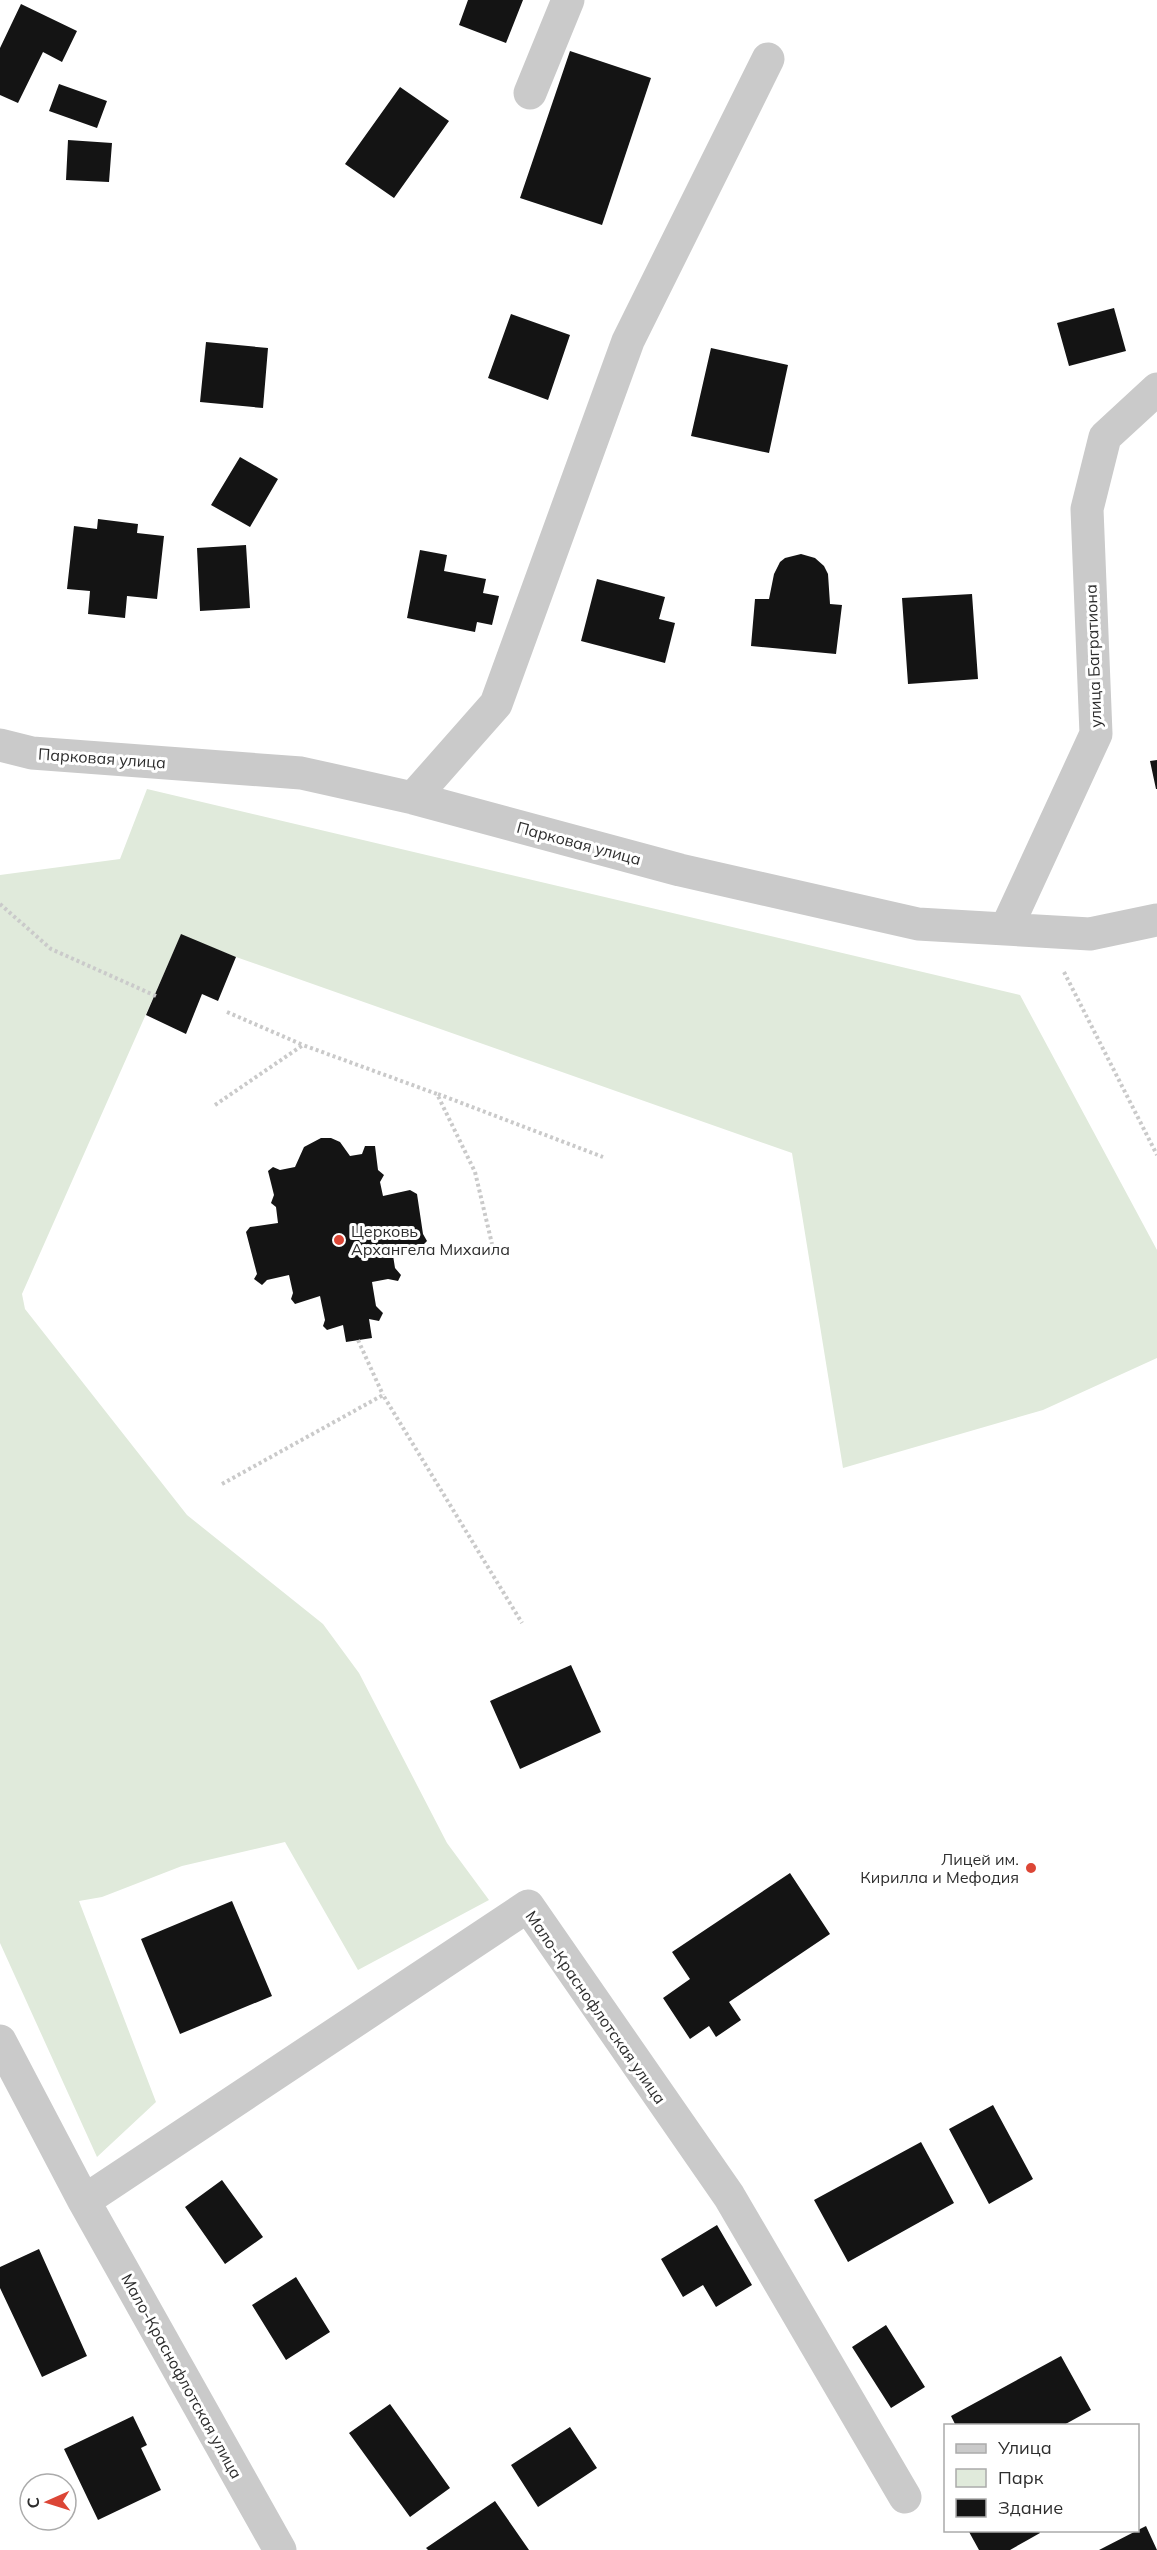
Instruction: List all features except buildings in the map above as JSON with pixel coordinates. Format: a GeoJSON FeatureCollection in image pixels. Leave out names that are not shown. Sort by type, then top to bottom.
{"type":"FeatureCollection","features":[{"type":"Feature","properties":{"kind":"street"},"geometry":{"type":"LineString","coordinates":[[530,93],[568,0]]}},
{"type":"Feature","properties":{"kind":"street"},"geometry":{"type":"LineString","coordinates":[[412,798],[496,704],[628,341],[768,59]]}},
{"type":"Feature","properties":{"kind":"street","name":"улица Багратиона"},"geometry":{"type":"LineString","coordinates":[[1006,929],[1096,734],[1087,510],[1105,437],[1157,389]]}},
{"type":"Feature","properties":{"kind":"street","name":"Парковая улица"},"geometry":{"type":"LineString","coordinates":[[0,745],[32,753],[301,773],[412,798],[680,870],[918,924],[1090,934],[1157,920]]}},
{"type":"Feature","properties":{"kind":"street","name":"Мало-Краснофлотская улица"},"geometry":{"type":"LineString","coordinates":[[84,2201],[528,1906],[729,2196],[905,2497]]}},
{"type":"Feature","properties":{"kind":"street","name":"Мало-Краснофлотская улица"},"geometry":{"type":"LineString","coordinates":[[0,2041],[84,2201],[280,2550]]}},
{"type":"Feature","properties":{"kind":"path"},"geometry":{"type":"LineString","coordinates":[[0,904],[51,949],[156,996]]}},
{"type":"Feature","properties":{"kind":"path"},"geometry":{"type":"LineString","coordinates":[[1043,931],[1157,1155]]}},
{"type":"Feature","properties":{"kind":"path"},"geometry":{"type":"LineString","coordinates":[[227,1012],[303,1045],[603,1157]]}},
{"type":"Feature","properties":{"kind":"path"},"geometry":{"type":"LineString","coordinates":[[216,1105],[303,1045]]}},
{"type":"Feature","properties":{"kind":"path"},"geometry":{"type":"LineString","coordinates":[[437,1094],[476,1172],[492,1244]]}},
{"type":"Feature","properties":{"kind":"path"},"geometry":{"type":"LineString","coordinates":[[358,1340],[383,1395],[522,1623]]}},
{"type":"Feature","properties":{"kind":"path"},"geometry":{"type":"LineString","coordinates":[[222,1484],[383,1395]]}},
{"type":"Feature","properties":{"kind":"green space"},"geometry":{"type":"Polygon","coordinates":[[[147,789],[1020,995],[1157,1250],[1157,1358],[1043,1410],[843,1468],[792,1153],[236,957],[181,935],[22,1294],[25,1309],[187,1515],[323,1624],[359,1673],[447,1843],[489,1900],[358,1970],[285,1842],[182,1866],[102,1897],[79,1901],[156,2102],[97,2157],[0,1943],[0,875],[120,859],[147,789]]]}},
{"type":"Feature","properties":{"kind":"place","name":"Церковь Архангела Михаила"},"geometry":{"type":"Point","coordinates":[339,1240]}},
{"type":"Feature","properties":{"kind":"place","name":"Лицей им. Кирилла и Мефодия"},"geometry":{"type":"Point","coordinates":[1031,1868]}}]}
